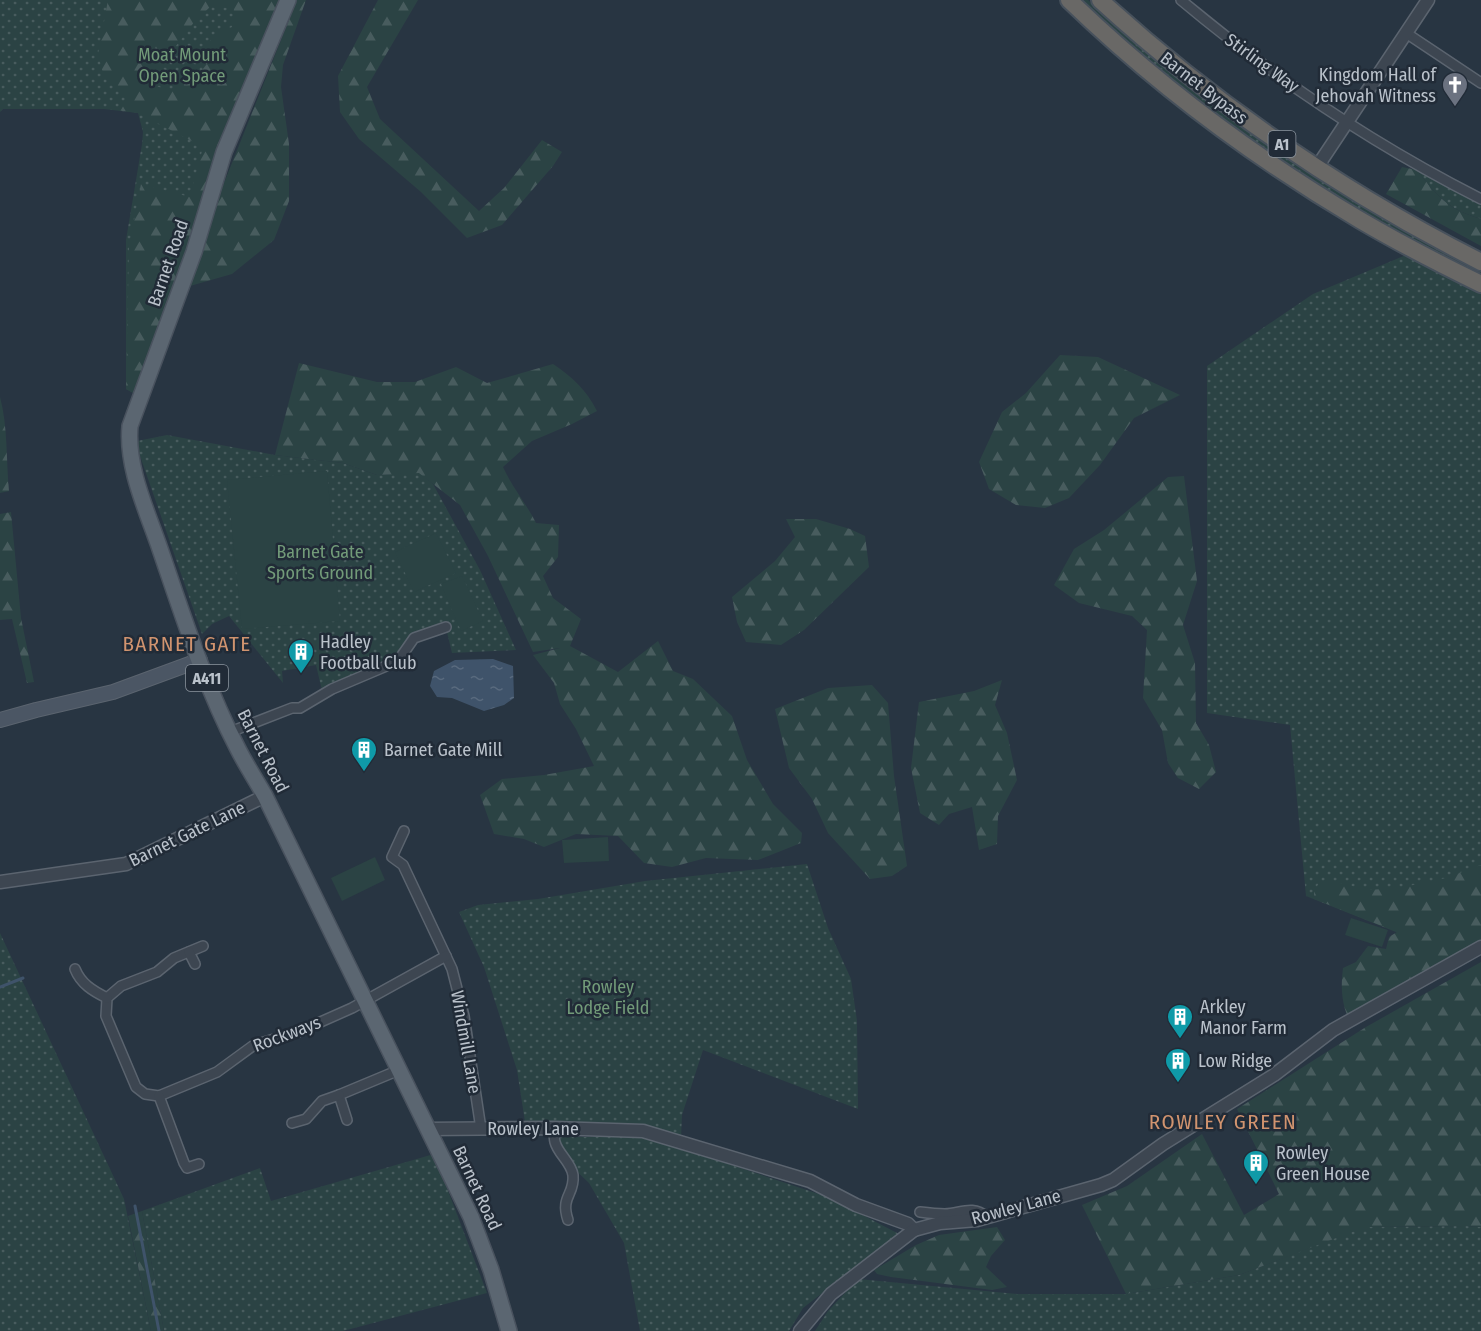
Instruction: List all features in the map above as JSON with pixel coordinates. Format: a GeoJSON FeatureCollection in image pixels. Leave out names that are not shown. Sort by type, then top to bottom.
{"type":"FeatureCollection","features":[{"type":"Feature","properties":{"kind":"highway","name":"Barnet Bypass"},"geometry":{"type":"LineString","coordinates":[[1069,0],[1174,92],[1259,155],[1360,220],[1481,284]]}},
{"type":"Feature","properties":{"kind":"highway","name":"Barnet Bypass"},"geometry":{"type":"LineString","coordinates":[[1100,0],[1161,53],[1216,96],[1317,167],[1383,208],[1481,262]]}},
{"type":"Feature","properties":{"kind":"main road","name":"Barnet Road"},"geometry":{"type":"LineString","coordinates":[[288,0],[224,152],[194,252],[130,426],[129,447],[141,493],[200,660],[230,732],[265,796],[471,1218],[491,1270],[509,1331]]}},
{"type":"Feature","properties":{"kind":"main road"},"geometry":{"type":"LineString","coordinates":[[0,720],[113,692],[200,660]]}},
{"type":"Feature","properties":{"kind":"street","name":"Stirling Way"},"geometry":{"type":"LineString","coordinates":[[1181,0],[1252,57],[1346,123],[1400,156],[1481,199]]}},
{"type":"Feature","properties":{"kind":"street"},"geometry":{"type":"LineString","coordinates":[[1317,167],[1428,0]]}},
{"type":"Feature","properties":{"kind":"street"},"geometry":{"type":"LineString","coordinates":[[1406,33],[1481,83]]}},
{"type":"Feature","properties":{"kind":"street"},"geometry":{"type":"LineString","coordinates":[[230,732],[292,708],[300,708],[332,689],[398,661],[414,638],[446,627]]}},
{"type":"Feature","properties":{"kind":"street","name":"Barnet Gate Lane"},"geometry":{"type":"LineString","coordinates":[[0,882],[126,864],[265,796]]}},
{"type":"Feature","properties":{"kind":"street","name":"Windmill Lane"},"geometry":{"type":"LineString","coordinates":[[404,831],[392,857],[403,865],[452,969],[464,1016],[481,1130]]}},
{"type":"Feature","properties":{"kind":"street"},"geometry":{"type":"LineString","coordinates":[[199,1164],[187,1168],[184,1163],[159,1096],[145,1094],[136,1087],[106,1016],[107,998],[121,986],[158,972],[174,958],[203,946]]}},
{"type":"Feature","properties":{"kind":"street","name":"Rowley Lane"},"geometry":{"type":"LineString","coordinates":[[428,1129],[554,1128],[643,1131],[809,1181],[856,1205],[908,1224],[914,1230],[940,1223],[987,1217],[1113,1180],[1163,1143],[1274,1075],[1333,1030],[1481,947]]}},
{"type":"Feature","properties":{"kind":"street"},"geometry":{"type":"LineString","coordinates":[[189,952],[195,963]]}},
{"type":"Feature","properties":{"kind":"street"},"geometry":{"type":"LineString","coordinates":[[365,999],[446,956]]}},
{"type":"Feature","properties":{"kind":"street"},"geometry":{"type":"LineString","coordinates":[[75,969],[80,980],[107,998]]}},
{"type":"Feature","properties":{"kind":"street","name":"Rockways"},"geometry":{"type":"LineString","coordinates":[[159,1096],[217,1072],[254,1045],[298,1032],[352,1008],[365,999]]}},
{"type":"Feature","properties":{"kind":"street"},"geometry":{"type":"LineString","coordinates":[[292,1123],[306,1119],[322,1101],[399,1070]]}},
{"type":"Feature","properties":{"kind":"street"},"geometry":{"type":"LineString","coordinates":[[339,1095],[347,1120]]}},
{"type":"Feature","properties":{"kind":"street"},"geometry":{"type":"LineString","coordinates":[[554,1128],[555,1143],[570,1164],[573,1174],[573,1183],[564,1208],[568,1220]]}},
{"type":"Feature","properties":{"kind":"street"},"geometry":{"type":"LineString","coordinates":[[920,1212],[945,1214],[962,1210],[978,1210],[987,1217]]}},
{"type":"Feature","properties":{"kind":"street"},"geometry":{"type":"LineString","coordinates":[[800,1331],[836,1289],[914,1230]]}},
{"type":"Feature","properties":{"kind":"green space","name":"Moat Mount Open Space"},"geometry":{"type":"Polygon","coordinates":[[[0,0],[279,0],[222,140],[174,287],[135,394],[126,389],[126,240],[142,144],[143,132],[138,113],[104,109],[3,109],[0,112],[0,0]]]}},
{"type":"Feature","properties":{"kind":"green space"},"geometry":{"type":"Polygon","coordinates":[[[108,0],[279,0],[222,140],[174,287],[135,394],[126,389],[129,246],[141,184],[190,197],[203,147],[138,113],[117,110],[128,100],[104,77],[98,54],[108,0]],[[210,7],[195,21],[147,84],[171,90],[199,74],[210,60],[206,50],[213,35],[232,27],[234,8],[210,7]]]}},
{"type":"Feature","properties":{"kind":"green space"},"geometry":{"type":"Polygon","coordinates":[[[297,0],[306,0],[283,65],[281,87],[289,144],[289,201],[274,240],[232,274],[190,286],[216,203],[297,0]]]}},
{"type":"Feature","properties":{"kind":"green space"},"geometry":{"type":"Polygon","coordinates":[[[378,0],[418,0],[367,87],[380,119],[479,211],[504,188],[542,140],[562,152],[553,166],[502,225],[467,238],[421,192],[359,139],[340,112],[338,76],[378,0]]]}},
{"type":"Feature","properties":{"kind":"green space"},"geometry":{"type":"Polygon","coordinates":[[[1081,0],[1088,0],[1179,78],[1226,115],[1275,149],[1376,213],[1481,271],[1481,276],[1361,210],[1274,156],[1182,87],[1081,0]]]}},
{"type":"Feature","properties":{"kind":"green space"},"geometry":{"type":"Polygon","coordinates":[[[1402,167],[1417,170],[1451,206],[1481,219],[1481,246],[1386,194],[1402,167]]]}},
{"type":"Feature","properties":{"kind":"green space"},"geometry":{"type":"Polygon","coordinates":[[[1417,170],[1481,203],[1481,219],[1451,206],[1417,170]]]}},
{"type":"Feature","properties":{"kind":"green space"},"geometry":{"type":"Polygon","coordinates":[[[1406,255],[1481,293],[1481,943],[1416,940],[1306,896],[1290,725],[1207,713],[1207,366],[1313,294],[1406,255]]]}},
{"type":"Feature","properties":{"kind":"green space"},"geometry":{"type":"Polygon","coordinates":[[[1060,355],[1098,357],[1180,395],[1134,418],[1100,465],[1069,498],[1045,508],[1016,505],[989,489],[979,462],[1002,412],[1026,393],[1060,355]]]}},
{"type":"Feature","properties":{"kind":"green space"},"geometry":{"type":"Polygon","coordinates":[[[299,363],[377,382],[415,382],[456,367],[487,383],[553,364],[578,384],[597,411],[532,441],[503,467],[536,523],[559,525],[558,557],[543,576],[553,598],[581,619],[570,646],[618,672],[658,641],[673,671],[693,679],[732,716],[747,760],[773,804],[802,833],[801,843],[758,860],[706,858],[672,867],[644,863],[618,836],[576,834],[544,847],[524,839],[494,834],[480,795],[502,779],[544,775],[594,766],[576,729],[560,704],[554,683],[533,655],[560,648],[533,652],[488,556],[460,505],[419,473],[377,475],[343,463],[275,455],[299,363]]]}},
{"type":"Feature","properties":{"kind":"green space"},"geometry":{"type":"Polygon","coordinates":[[[0,397],[6,431],[9,491],[0,493],[0,397]]]}},
{"type":"Feature","properties":{"kind":"green space","name":"Barnet Gate Sports Ground"},"geometry":{"type":"Polygon","coordinates":[[[167,435],[275,455],[343,463],[377,475],[419,472],[433,484],[480,570],[516,650],[452,653],[446,628],[414,639],[398,661],[323,695],[316,665],[282,671],[283,683],[229,616],[212,624],[202,634],[139,453],[137,441],[167,435]]]}},
{"type":"Feature","properties":{"kind":"green space"},"geometry":{"type":"Polygon","coordinates":[[[327,471],[340,621],[242,629],[227,480],[327,471]]]}},
{"type":"Feature","properties":{"kind":"green space"},"geometry":{"type":"Polygon","coordinates":[[[1184,476],[1197,581],[1183,625],[1195,663],[1196,723],[1209,745],[1216,772],[1199,789],[1178,778],[1168,763],[1162,730],[1143,698],[1147,630],[1132,616],[1079,603],[1054,585],[1074,549],[1104,530],[1168,477],[1184,476]]]}},
{"type":"Feature","properties":{"kind":"green space"},"geometry":{"type":"Polygon","coordinates":[[[11,512],[21,618],[34,682],[27,683],[12,619],[0,620],[0,514],[11,512]]]}},
{"type":"Feature","properties":{"kind":"green space"},"geometry":{"type":"Polygon","coordinates":[[[786,519],[816,519],[865,536],[869,567],[804,630],[781,645],[746,642],[737,622],[732,597],[775,561],[795,537],[786,519]]]}},
{"type":"Feature","properties":{"kind":"green space"},"geometry":{"type":"Polygon","coordinates":[[[436,533],[456,573],[414,592],[395,552],[436,533]]]}},
{"type":"Feature","properties":{"kind":"green space"},"geometry":{"type":"Polygon","coordinates":[[[462,576],[483,621],[461,631],[441,584],[462,576]]]}},
{"type":"Feature","properties":{"kind":"green space"},"geometry":{"type":"Polygon","coordinates":[[[1002,680],[995,705],[1007,733],[1017,780],[998,816],[997,844],[979,850],[972,807],[949,814],[939,825],[920,813],[911,768],[919,702],[974,691],[1002,680]]]}},
{"type":"Feature","properties":{"kind":"green space"},"geometry":{"type":"Polygon","coordinates":[[[872,685],[888,703],[894,776],[907,866],[892,876],[870,879],[828,833],[812,799],[789,768],[775,709],[828,688],[872,685]]]}},
{"type":"Feature","properties":{"kind":"green space"},"geometry":{"type":"Polygon","coordinates":[[[608,837],[609,861],[564,863],[562,840],[608,837]]]}},
{"type":"Feature","properties":{"kind":"green space"},"geometry":{"type":"Polygon","coordinates":[[[375,857],[385,880],[342,901],[331,878],[375,857]]]}},
{"type":"Feature","properties":{"kind":"green space","name":"Rowley Lodge Field"},"geometry":{"type":"Polygon","coordinates":[[[807,864],[828,928],[851,979],[857,1021],[858,1109],[703,1050],[682,1115],[681,1138],[638,1126],[525,1122],[517,1070],[484,967],[459,912],[478,905],[538,899],[645,881],[807,864]]]}},
{"type":"Feature","properties":{"kind":"green space"},"geometry":{"type":"Polygon","coordinates":[[[1481,865],[1481,942],[1347,1015],[1342,991],[1343,968],[1356,962],[1368,946],[1386,949],[1389,937],[1397,932],[1314,899],[1314,891],[1319,883],[1336,882],[1367,890],[1399,888],[1446,878],[1481,865]]]}},
{"type":"Feature","properties":{"kind":"green space"},"geometry":{"type":"Polygon","coordinates":[[[1351,918],[1388,930],[1382,947],[1345,935],[1351,918]]]}},
{"type":"Feature","properties":{"kind":"green space"},"geometry":{"type":"Polygon","coordinates":[[[0,933],[124,1199],[151,1331],[0,1331],[0,933]]]}},
{"type":"Feature","properties":{"kind":"green space"},"geometry":{"type":"Polygon","coordinates":[[[1481,962],[1481,1227],[1365,1227],[1239,1275],[1126,1294],[1082,1205],[1127,1186],[1202,1134],[1244,1215],[1279,1194],[1237,1109],[1366,1027],[1481,962]]]}},
{"type":"Feature","properties":{"kind":"green space"},"geometry":{"type":"Polygon","coordinates":[[[559,1137],[639,1137],[680,1148],[828,1197],[899,1234],[803,1308],[789,1331],[640,1331],[624,1243],[589,1183],[569,1164],[558,1143],[559,1137]]]}},
{"type":"Feature","properties":{"kind":"green space"},"geometry":{"type":"Polygon","coordinates":[[[434,1154],[487,1293],[343,1331],[164,1331],[142,1211],[260,1168],[271,1201],[434,1154]]]}},
{"type":"Feature","properties":{"kind":"green space"},"geometry":{"type":"Polygon","coordinates":[[[142,1211],[164,1331],[151,1331],[128,1216],[142,1211]]]}},
{"type":"Feature","properties":{"kind":"green space"},"geometry":{"type":"Polygon","coordinates":[[[997,1227],[1005,1240],[991,1256],[986,1267],[1007,1287],[992,1290],[891,1277],[877,1274],[874,1270],[916,1245],[939,1235],[997,1227]]]}},
{"type":"Feature","properties":{"kind":"green space"},"geometry":{"type":"Polygon","coordinates":[[[1363,1227],[1481,1227],[1481,1331],[815,1331],[828,1311],[858,1279],[1017,1294],[1126,1294],[1239,1275],[1363,1227]]]}},
{"type":"Feature","properties":{"kind":"water"},"geometry":{"type":"Polygon","coordinates":[[[493,659],[513,666],[514,698],[504,705],[484,711],[452,698],[437,697],[430,686],[434,671],[455,660],[493,659]]]}},
{"type":"Feature","properties":{"kind":"waterway"},"geometry":{"type":"LineString","coordinates":[[0,987],[23,978]]}},
{"type":"Feature","properties":{"kind":"waterway"},"geometry":{"type":"LineString","coordinates":[[135,1206],[159,1331]]}},
{"type":"Feature","properties":{"kind":"place","name":"Kingdom Hall of Jehovah Witness"},"geometry":{"type":"Point","coordinates":[1455,108]}},
{"type":"Feature","properties":{"kind":"place","name":"Hadley Football Club"},"geometry":{"type":"Point","coordinates":[301,675]}},
{"type":"Feature","properties":{"kind":"place","name":"Barnet Gate Mill"},"geometry":{"type":"Point","coordinates":[364,773]}},
{"type":"Feature","properties":{"kind":"place","name":"Arkley Manor Farm"},"geometry":{"type":"Point","coordinates":[1180,1040]}},
{"type":"Feature","properties":{"kind":"place","name":"Low Ridge"},"geometry":{"type":"Point","coordinates":[1178,1084]}},
{"type":"Feature","properties":{"kind":"place","name":"Rowley Green House"},"geometry":{"type":"Point","coordinates":[1256,1186]}},
{"type":"Feature","properties":{"kind":"district","name":"BARNET GATE"},"geometry":{"type":"Point","coordinates":[187,644]}},
{"type":"Feature","properties":{"kind":"district","name":"ROWLEY GREEN"},"geometry":{"type":"Point","coordinates":[1223,1122]}}]}
